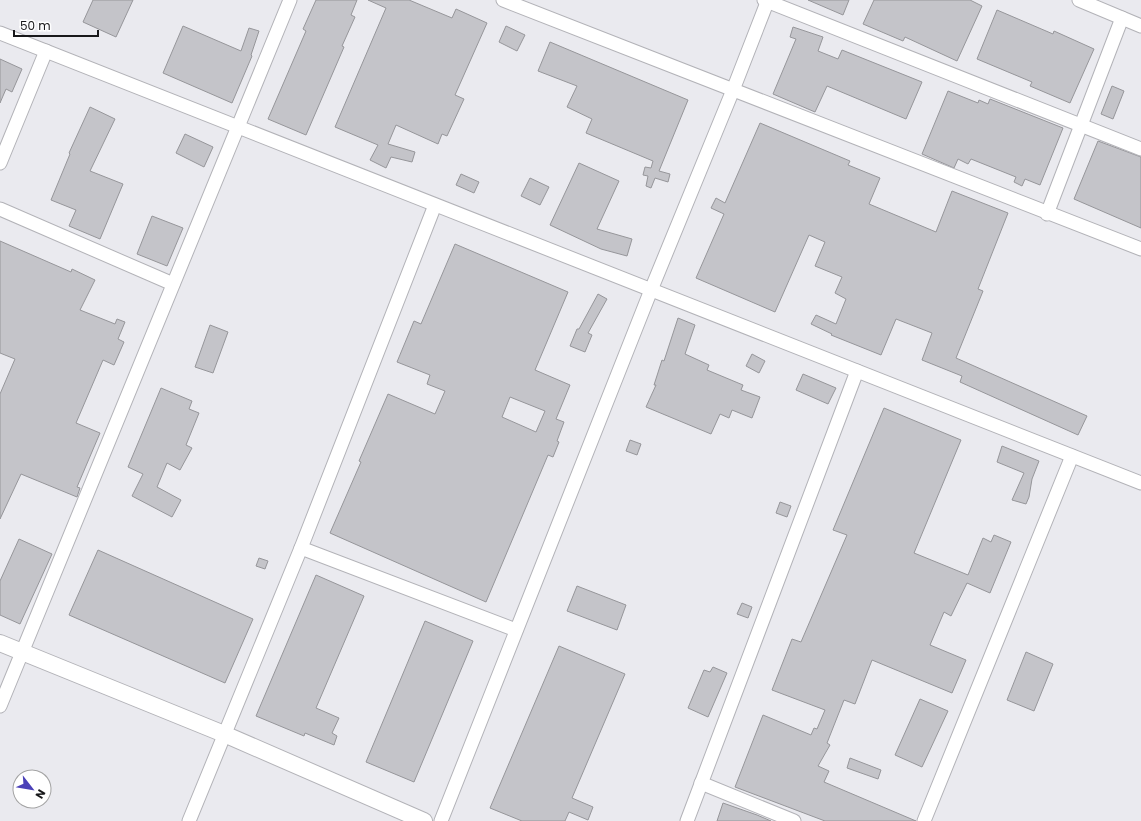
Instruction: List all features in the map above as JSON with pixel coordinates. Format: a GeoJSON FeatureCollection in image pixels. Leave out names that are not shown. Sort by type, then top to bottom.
{"type":"FeatureCollection","features":[{"type":"Feature","properties":{"kind":"street"},"geometry":{"type":"LineString","coordinates":[[0,706],[290,0]]}},
{"type":"Feature","properties":{"kind":"street"},"geometry":{"type":"LineString","coordinates":[[503,0],[1048,214],[1141,249]]}},
{"type":"Feature","properties":{"kind":"street"},"geometry":{"type":"LineString","coordinates":[[441,821],[516,630],[733,90],[766,0],[1141,149]]}},
{"type":"Feature","properties":{"kind":"street"},"geometry":{"type":"LineString","coordinates":[[1079,0],[1141,26]]}},
{"type":"Feature","properties":{"kind":"street"},"geometry":{"type":"LineString","coordinates":[[1048,214],[1122,18]]}},
{"type":"Feature","properties":{"kind":"street"},"geometry":{"type":"LineString","coordinates":[[0,33],[1141,483]]}},
{"type":"Feature","properties":{"kind":"street"},"geometry":{"type":"LineString","coordinates":[[0,162],[46,51]]}},
{"type":"Feature","properties":{"kind":"street"},"geometry":{"type":"LineString","coordinates":[[189,821],[301,548],[436,205]]}},
{"type":"Feature","properties":{"kind":"street"},"geometry":{"type":"LineString","coordinates":[[0,209],[173,284]]}},
{"type":"Feature","properties":{"kind":"street"},"geometry":{"type":"LineString","coordinates":[[687,821],[857,371]]}},
{"type":"Feature","properties":{"kind":"street"},"geometry":{"type":"LineString","coordinates":[[924,821],[1072,456]]}},
{"type":"Feature","properties":{"kind":"street"},"geometry":{"type":"LineString","coordinates":[[301,548],[516,630]]}},
{"type":"Feature","properties":{"kind":"street"},"geometry":{"type":"LineString","coordinates":[[0,643],[224,734],[424,821]]}},
{"type":"Feature","properties":{"kind":"street"},"geometry":{"type":"LineString","coordinates":[[702,783],[794,821]]}},
{"type":"Feature","properties":{"kind":"building"},"geometry":{"type":"Polygon","coordinates":[[[93,0],[133,0],[116,37],[83,22],[93,0]]]}},
{"type":"Feature","properties":{"kind":"building"},"geometry":{"type":"Polygon","coordinates":[[[316,0],[357,0],[351,15],[355,17],[342,46],[344,47],[306,135],[268,119],[306,31],[303,29],[316,0]]]}},
{"type":"Feature","properties":{"kind":"building"},"geometry":{"type":"Polygon","coordinates":[[[368,0],[409,0],[452,18],[456,9],[487,23],[455,95],[464,99],[447,136],[442,134],[438,144],[396,125],[388,144],[415,152],[412,162],[391,157],[386,168],[370,160],[378,145],[335,127],[386,8],[368,0]]]}},
{"type":"Feature","properties":{"kind":"building"},"geometry":{"type":"Polygon","coordinates":[[[808,0],[849,0],[843,15],[808,0]]]}},
{"type":"Feature","properties":{"kind":"building"},"geometry":{"type":"Polygon","coordinates":[[[874,0],[970,0],[982,6],[957,61],[905,37],[903,41],[863,24],[874,0]]]}},
{"type":"Feature","properties":{"kind":"building"},"geometry":{"type":"Polygon","coordinates":[[[997,10],[1053,34],[1054,31],[1094,49],[1070,103],[1030,86],[1032,82],[977,59],[997,10]]]}},
{"type":"Feature","properties":{"kind":"building"},"geometry":{"type":"Polygon","coordinates":[[[183,26],[241,51],[249,28],[259,31],[251,55],[252,56],[232,103],[163,73],[183,26]]]}},
{"type":"Feature","properties":{"kind":"building"},"geometry":{"type":"Polygon","coordinates":[[[506,26],[525,35],[517,51],[499,42],[506,26]]]}},
{"type":"Feature","properties":{"kind":"building"},"geometry":{"type":"Polygon","coordinates":[[[793,27],[823,37],[818,51],[838,59],[842,50],[922,82],[906,119],[827,86],[815,112],[773,94],[796,39],[790,37],[793,27]]]}},
{"type":"Feature","properties":{"kind":"building"},"geometry":{"type":"Polygon","coordinates":[[[550,42],[688,100],[659,171],[670,174],[668,182],[655,178],[651,188],[646,186],[648,176],[643,175],[645,167],[651,168],[653,161],[586,133],[592,119],[567,107],[577,86],[538,71],[550,42]]]}},
{"type":"Feature","properties":{"kind":"building"},"geometry":{"type":"Polygon","coordinates":[[[0,59],[22,69],[12,92],[6,89],[0,103],[0,59]]]}},
{"type":"Feature","properties":{"kind":"building"},"geometry":{"type":"Polygon","coordinates":[[[1112,86],[1124,91],[1113,119],[1101,114],[1112,86]]]}},
{"type":"Feature","properties":{"kind":"building"},"geometry":{"type":"Polygon","coordinates":[[[948,91],[978,103],[979,100],[988,104],[990,99],[1063,128],[1040,185],[1025,179],[1022,186],[1014,182],[1016,177],[971,159],[968,164],[958,159],[954,168],[922,154],[948,91]]]}},
{"type":"Feature","properties":{"kind":"building"},"geometry":{"type":"Polygon","coordinates":[[[90,107],[115,119],[90,171],[123,184],[100,239],[69,226],[76,210],[51,200],[70,154],[69,153],[90,107]]]}},
{"type":"Feature","properties":{"kind":"building"},"geometry":{"type":"Polygon","coordinates":[[[760,123],[850,161],[848,165],[880,178],[869,204],[936,232],[952,191],[1008,213],[978,289],[983,291],[956,358],[1087,416],[1078,435],[960,382],[962,376],[922,360],[932,333],[896,319],[881,355],[831,335],[832,334],[811,324],[816,315],[836,324],[846,299],[835,293],[842,277],[815,266],[825,242],[809,235],[775,312],[696,278],[724,214],[711,208],[716,198],[725,203],[760,123]]]}},
{"type":"Feature","properties":{"kind":"building"},"geometry":{"type":"Polygon","coordinates":[[[185,134],[213,147],[204,167],[176,153],[185,134]]]}},
{"type":"Feature","properties":{"kind":"building"},"geometry":{"type":"Polygon","coordinates":[[[1098,141],[1141,157],[1141,228],[1074,199],[1098,141]]]}},
{"type":"Feature","properties":{"kind":"building"},"geometry":{"type":"Polygon","coordinates":[[[579,163],[619,181],[597,229],[632,239],[627,256],[601,249],[550,225],[579,163]]]}},
{"type":"Feature","properties":{"kind":"building"},"geometry":{"type":"Polygon","coordinates":[[[461,174],[479,182],[474,193],[456,185],[461,174]]]}},
{"type":"Feature","properties":{"kind":"building"},"geometry":{"type":"Polygon","coordinates":[[[530,178],[549,187],[540,205],[521,196],[530,178]]]}},
{"type":"Feature","properties":{"kind":"building"},"geometry":{"type":"Polygon","coordinates":[[[152,216],[183,228],[167,266],[137,254],[152,216]]]}},
{"type":"Feature","properties":{"kind":"building"},"geometry":{"type":"Polygon","coordinates":[[[0,241],[71,272],[72,269],[95,280],[80,310],[115,324],[117,319],[125,322],[118,339],[124,342],[114,365],[103,360],[76,423],[100,433],[77,487],[80,488],[77,497],[21,474],[0,519],[0,394],[15,359],[0,353],[0,241]]]}},
{"type":"Feature","properties":{"kind":"building"},"geometry":{"type":"Polygon","coordinates":[[[455,244],[568,292],[535,370],[570,385],[556,419],[564,422],[557,441],[559,442],[553,457],[548,455],[486,602],[330,533],[361,462],[359,461],[388,394],[435,414],[445,391],[427,384],[430,375],[397,362],[414,321],[421,324],[455,244]],[[510,397],[502,417],[536,432],[545,411],[510,397]]]}},
{"type":"Feature","properties":{"kind":"building"},"geometry":{"type":"Polygon","coordinates":[[[598,294],[607,299],[588,333],[592,335],[585,352],[570,346],[577,329],[579,329],[598,294]]]}},
{"type":"Feature","properties":{"kind":"building"},"geometry":{"type":"Polygon","coordinates":[[[678,318],[695,325],[685,354],[709,365],[707,370],[743,385],[741,390],[760,397],[752,418],[732,410],[729,418],[720,414],[711,434],[646,407],[656,385],[654,385],[662,360],[664,361],[678,318]]]}},
{"type":"Feature","properties":{"kind":"building"},"geometry":{"type":"Polygon","coordinates":[[[210,325],[228,332],[213,373],[195,367],[210,325]]]}},
{"type":"Feature","properties":{"kind":"building"},"geometry":{"type":"Polygon","coordinates":[[[752,354],[765,361],[759,373],[746,366],[752,354]]]}},
{"type":"Feature","properties":{"kind":"building"},"geometry":{"type":"Polygon","coordinates":[[[803,374],[836,388],[828,404],[796,390],[803,374]]]}},
{"type":"Feature","properties":{"kind":"building"},"geometry":{"type":"Polygon","coordinates":[[[161,388],[192,401],[189,409],[199,413],[186,445],[192,448],[180,470],[167,463],[157,487],[181,500],[172,517],[132,496],[143,474],[128,467],[161,388]]]}},
{"type":"Feature","properties":{"kind":"building"},"geometry":{"type":"Polygon","coordinates":[[[884,408],[961,440],[914,553],[968,575],[983,538],[991,542],[994,535],[1011,542],[990,593],[967,583],[951,616],[944,612],[930,645],[966,660],[952,693],[872,660],[855,704],[844,700],[827,743],[830,745],[818,766],[829,771],[824,782],[916,821],[825,821],[735,787],[763,715],[811,735],[814,728],[817,729],[825,710],[772,690],[792,639],[801,642],[847,535],[833,530],[884,408]]]}},
{"type":"Feature","properties":{"kind":"building"},"geometry":{"type":"Polygon","coordinates":[[[630,440],[641,444],[637,455],[626,451],[630,440]]]}},
{"type":"Feature","properties":{"kind":"building"},"geometry":{"type":"Polygon","coordinates":[[[1002,446],[1039,461],[1032,479],[1029,497],[1026,504],[1012,500],[1024,473],[997,462],[1002,446]]]}},
{"type":"Feature","properties":{"kind":"building"},"geometry":{"type":"Polygon","coordinates":[[[780,502],[791,506],[787,517],[776,513],[780,502]]]}},
{"type":"Feature","properties":{"kind":"building"},"geometry":{"type":"Polygon","coordinates":[[[19,539],[52,554],[20,624],[0,615],[0,581],[19,539]]]}},
{"type":"Feature","properties":{"kind":"building"},"geometry":{"type":"Polygon","coordinates":[[[98,550],[253,619],[225,683],[69,615],[98,550]]]}},
{"type":"Feature","properties":{"kind":"building"},"geometry":{"type":"Polygon","coordinates":[[[259,558],[268,561],[265,569],[256,566],[259,558]]]}},
{"type":"Feature","properties":{"kind":"building"},"geometry":{"type":"Polygon","coordinates":[[[316,575],[364,596],[316,708],[339,718],[332,733],[337,736],[334,745],[305,733],[304,736],[256,716],[316,575]]]}},
{"type":"Feature","properties":{"kind":"building"},"geometry":{"type":"Polygon","coordinates":[[[577,586],[626,605],[617,630],[567,611],[577,586]]]}},
{"type":"Feature","properties":{"kind":"building"},"geometry":{"type":"Polygon","coordinates":[[[742,603],[752,607],[748,618],[737,614],[742,603]]]}},
{"type":"Feature","properties":{"kind":"building"},"geometry":{"type":"Polygon","coordinates":[[[425,621],[473,641],[414,782],[366,762],[425,621]]]}},
{"type":"Feature","properties":{"kind":"building"},"geometry":{"type":"Polygon","coordinates":[[[559,646],[625,674],[572,798],[593,807],[588,820],[569,812],[565,821],[522,821],[490,808],[559,646]]]}},
{"type":"Feature","properties":{"kind":"building"},"geometry":{"type":"Polygon","coordinates":[[[1026,652],[1053,664],[1034,711],[1007,700],[1026,652]]]}},
{"type":"Feature","properties":{"kind":"building"},"geometry":{"type":"Polygon","coordinates":[[[713,667],[727,673],[708,717],[688,708],[704,670],[710,672],[713,667]]]}},
{"type":"Feature","properties":{"kind":"building"},"geometry":{"type":"Polygon","coordinates":[[[920,699],[948,711],[922,767],[895,755],[920,699]]]}},
{"type":"Feature","properties":{"kind":"building"},"geometry":{"type":"Polygon","coordinates":[[[850,758],[881,770],[878,779],[847,768],[850,758]]]}},
{"type":"Feature","properties":{"kind":"building"},"geometry":{"type":"Polygon","coordinates":[[[723,803],[757,815],[771,821],[717,821],[723,803]]]}}]}
